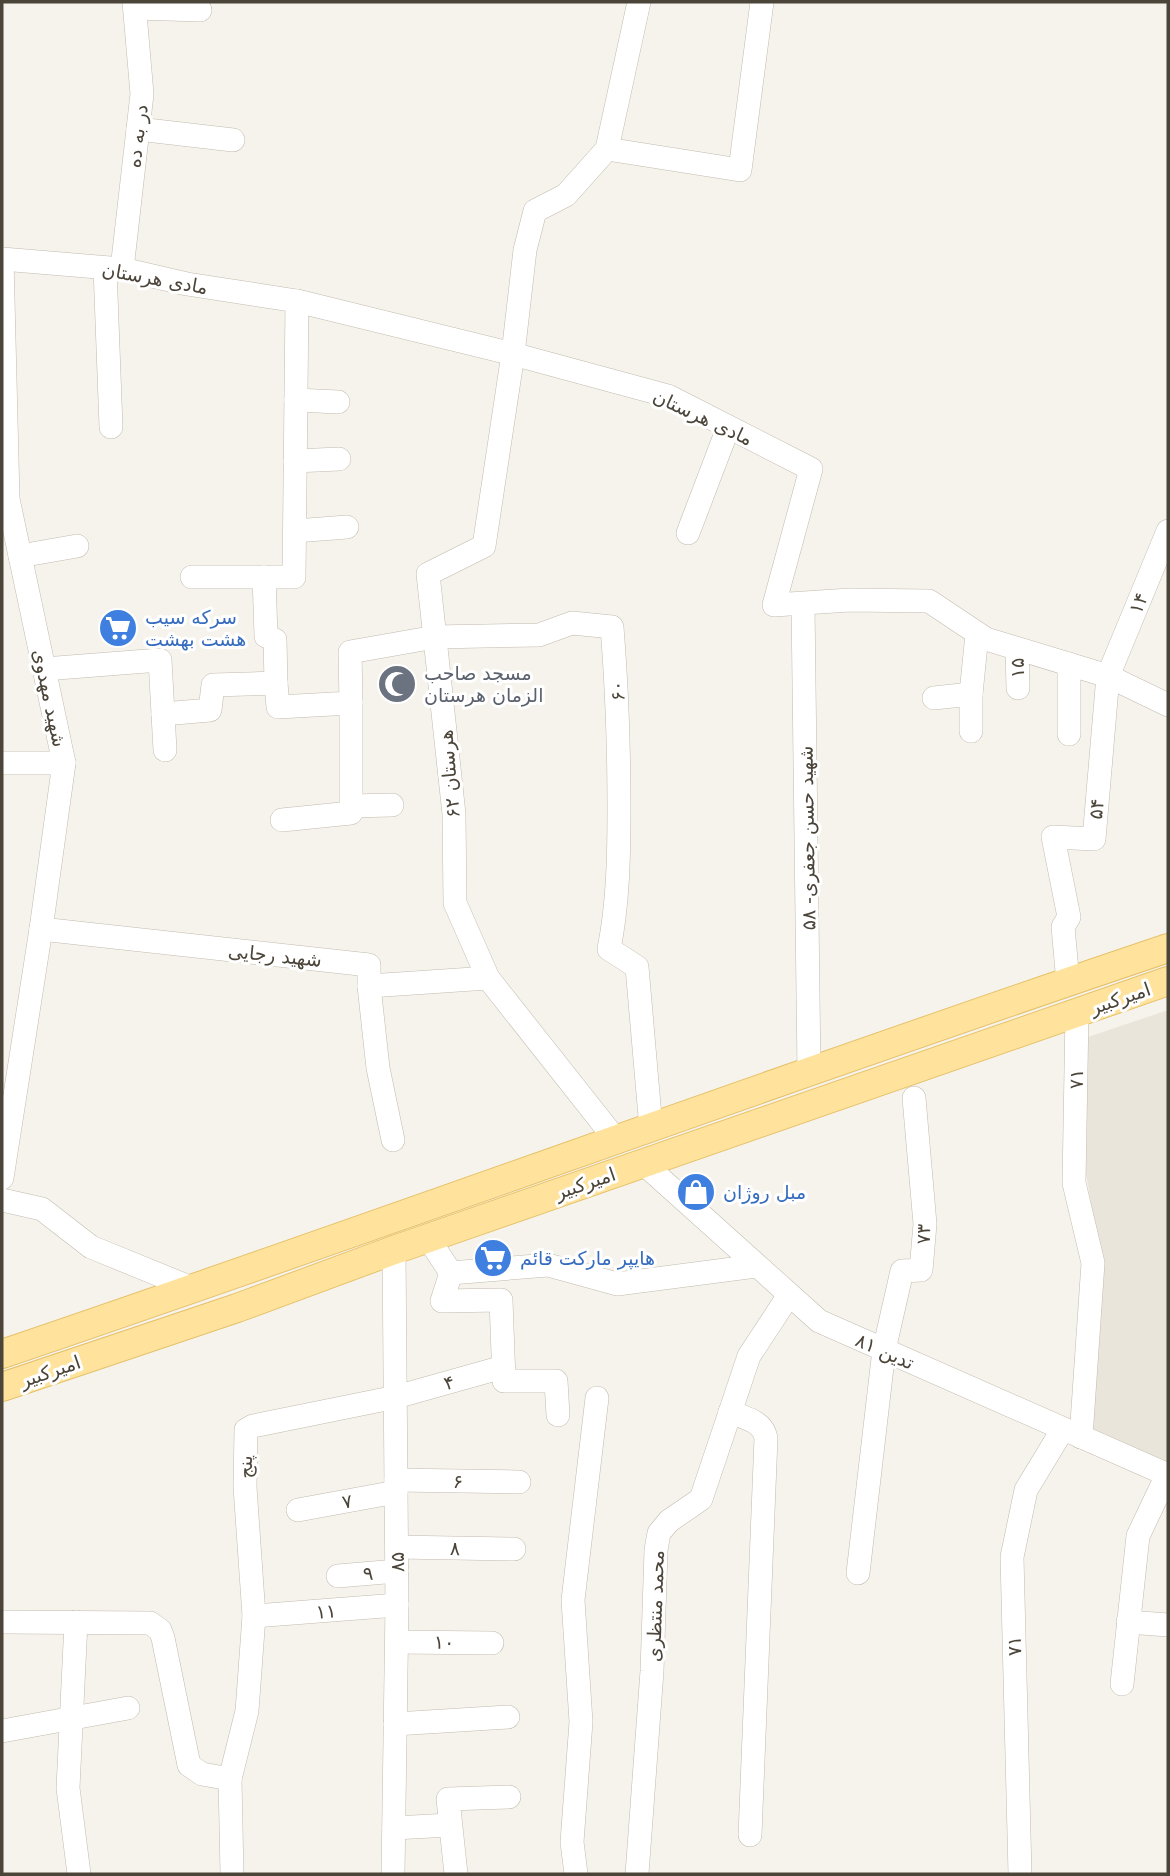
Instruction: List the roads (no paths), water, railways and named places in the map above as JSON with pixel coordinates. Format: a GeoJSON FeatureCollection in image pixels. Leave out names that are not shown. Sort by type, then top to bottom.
{"type":"FeatureCollection","features":[{"type":"Feature","properties":{"kind":"main road","name":"امیرکبیر"},"geometry":{"type":"LineString","coordinates":[[2,1354],[229,1278],[1168,948]]}},
{"type":"Feature","properties":{"kind":"main road","name":"امیرکبیر"},"geometry":{"type":"LineString","coordinates":[[2,1387],[237,1308],[428,1238],[1168,981]]}},
{"type":"Feature","properties":{"kind":"main road"},"geometry":{"type":"LineString","coordinates":[[264,1265],[274,1294]]}},
{"type":"Feature","properties":{"kind":"main road"},"geometry":{"type":"LineString","coordinates":[[229,1278],[237,1308]]}},
{"type":"Feature","properties":{"kind":"street"},"geometry":{"type":"LineString","coordinates":[[513,354],[525,250],[535,211],[566,195],[607,149],[639,2]]}},
{"type":"Feature","properties":{"kind":"street"},"geometry":{"type":"LineString","coordinates":[[607,149],[740,170],[762,2]]}},
{"type":"Feature","properties":{"kind":"street"},"geometry":{"type":"LineString","coordinates":[[134,5],[200,10]]}},
{"type":"Feature","properties":{"kind":"street","name":"در به ده"},"geometry":{"type":"LineString","coordinates":[[111,427],[114,269],[142,94],[134,5]]}},
{"type":"Feature","properties":{"kind":"street"},"geometry":{"type":"LineString","coordinates":[[138,129],[233,140]]}},
{"type":"Feature","properties":{"kind":"street","name":"مادی هرستان"},"geometry":{"type":"LineString","coordinates":[[2,259],[114,269],[187,284],[297,301],[513,354],[668,396],[811,468],[774,604],[850,600],[929,601],[986,639],[1108,676],[1168,705]]}},
{"type":"Feature","properties":{"kind":"street","name":"شهید مهدوی"},"geometry":{"type":"LineString","coordinates":[[2,259],[5,500],[20,556],[64,763],[2,1178]]}},
{"type":"Feature","properties":{"kind":"street"},"geometry":{"type":"LineString","coordinates":[[192,577],[295,577],[297,301]]}},
{"type":"Feature","properties":{"kind":"street","name":"هرستان ۶۲"},"geometry":{"type":"LineString","coordinates":[[513,354],[484,546],[428,574],[454,814],[456,903],[488,978],[616,1140]]}},
{"type":"Feature","properties":{"kind":"street"},"geometry":{"type":"LineString","coordinates":[[296,400],[338,402]]}},
{"type":"Feature","properties":{"kind":"street"},"geometry":{"type":"LineString","coordinates":[[688,533],[728,428]]}},
{"type":"Feature","properties":{"kind":"street"},"geometry":{"type":"LineString","coordinates":[[295,461],[339,458]]}},
{"type":"Feature","properties":{"kind":"street"},"geometry":{"type":"LineString","coordinates":[[295,531],[347,527]]}},
{"type":"Feature","properties":{"kind":"street","name":"۱۴"},"geometry":{"type":"LineString","coordinates":[[1108,676],[1168,531]]}},
{"type":"Feature","properties":{"kind":"street"},"geometry":{"type":"LineString","coordinates":[[20,556],[77,546]]}},
{"type":"Feature","properties":{"kind":"street"},"geometry":{"type":"LineString","coordinates":[[264,577],[266,636],[275,640],[278,707],[351,703],[351,813],[282,820]]}},
{"type":"Feature","properties":{"kind":"street","name":"شهید حسن جعفری- ۵۸"},"geometry":{"type":"LineString","coordinates":[[803,604],[809,1072]]}},
{"type":"Feature","properties":{"kind":"street","name":"۶۰"},"geometry":{"type":"LineString","coordinates":[[351,703],[350,652],[435,637],[539,635],[572,623],[612,627],[619,723],[619,842],[612,931],[608,949],[637,967],[651,1128]]}},
{"type":"Feature","properties":{"kind":"street"},"geometry":{"type":"LineString","coordinates":[[971,731],[971,694],[977,634]]}},
{"type":"Feature","properties":{"kind":"street","name":"۱۵"},"geometry":{"type":"LineString","coordinates":[[1017,649],[1018,688]]}},
{"type":"Feature","properties":{"kind":"street"},"geometry":{"type":"LineString","coordinates":[[44,669],[160,660],[165,750]]}},
{"type":"Feature","properties":{"kind":"street"},"geometry":{"type":"LineString","coordinates":[[1069,664],[1069,734]]}},
{"type":"Feature","properties":{"kind":"street","name":"۵۴"},"geometry":{"type":"LineString","coordinates":[[1068,982],[1063,927],[1069,917],[1053,837],[1094,839],[1108,676]]}},
{"type":"Feature","properties":{"kind":"street"},"geometry":{"type":"LineString","coordinates":[[163,714],[210,710],[213,685],[276,682]]}},
{"type":"Feature","properties":{"kind":"street"},"geometry":{"type":"LineString","coordinates":[[934,698],[971,694]]}},
{"type":"Feature","properties":{"kind":"street"},"geometry":{"type":"LineString","coordinates":[[2,763],[64,763]]}},
{"type":"Feature","properties":{"kind":"street"},"geometry":{"type":"LineString","coordinates":[[351,806],[392,805]]}},
{"type":"Feature","properties":{"kind":"street","name":"شهید رجایی"},"geometry":{"type":"LineString","coordinates":[[41,929],[369,965],[369,986]]}},
{"type":"Feature","properties":{"kind":"street"},"geometry":{"type":"LineString","coordinates":[[393,1140],[378,1068],[369,986],[488,978]]}},
{"type":"Feature","properties":{"kind":"street","name":"۷۱"},"geometry":{"type":"LineString","coordinates":[[1020,1874],[1012,1557],[1026,1490],[1072,1433],[1093,1263],[1074,1183],[1077,1013]]}},
{"type":"Feature","properties":{"kind":"street","name":"۷۳"},"geometry":{"type":"LineString","coordinates":[[884,1350],[902,1271],[921,1270],[925,1224],[915,1098]]}},
{"type":"Feature","properties":{"kind":"street","name":"تدین ۸۱"},"geometry":{"type":"LineString","coordinates":[[643,1163],[819,1321],[1168,1475]]}},
{"type":"Feature","properties":{"kind":"street"},"geometry":{"type":"LineString","coordinates":[[2,1200],[42,1209],[91,1247],[194,1289]]}},
{"type":"Feature","properties":{"kind":"street"},"geometry":{"type":"LineString","coordinates":[[428,1238],[451,1273]]}},
{"type":"Feature","properties":{"kind":"street","name":"۸۵"},"geometry":{"type":"LineString","coordinates":[[393,1874],[397,1642],[394,1250]]}},
{"type":"Feature","properties":{"kind":"street"},"geometry":{"type":"LineString","coordinates":[[451,1273],[548,1265],[617,1284],[757,1265]]}},
{"type":"Feature","properties":{"kind":"street"},"geometry":{"type":"LineString","coordinates":[[451,1273],[442,1301],[501,1300],[504,1381],[555,1381],[558,1415]]}},
{"type":"Feature","properties":{"kind":"street","name":"محمد منتظری"},"geometry":{"type":"LineString","coordinates":[[637,1874],[659,1533],[669,1521],[701,1499],[748,1356],[789,1295]]}},
{"type":"Feature","properties":{"kind":"street"},"geometry":{"type":"LineString","coordinates":[[858,1573],[884,1350]]}},
{"type":"Feature","properties":{"kind":"street","name":"۴"},"geometry":{"type":"LineString","coordinates":[[396,1397],[503,1367]]}},
{"type":"Feature","properties":{"kind":"street","name":"پنج"},"geometry":{"type":"LineString","coordinates":[[254,1616],[245,1487],[246,1430],[253,1426],[396,1397]]}},
{"type":"Feature","properties":{"kind":"street"},"geometry":{"type":"LineString","coordinates":[[576,1874],[572,1842],[581,1722],[573,1600],[597,1398]]}},
{"type":"Feature","properties":{"kind":"street"},"geometry":{"type":"LineString","coordinates":[[730,1412],[759,1424],[764,1429],[766,1438],[750,1835]]}},
{"type":"Feature","properties":{"kind":"street"},"geometry":{"type":"LineString","coordinates":[[1122,1684],[1138,1536],[1168,1475]]}},
{"type":"Feature","properties":{"kind":"street","name":"۶"},"geometry":{"type":"LineString","coordinates":[[396,1486],[519,1482]]}},
{"type":"Feature","properties":{"kind":"street","name":"۷"},"geometry":{"type":"LineString","coordinates":[[298,1510],[396,1486]]}},
{"type":"Feature","properties":{"kind":"street","name":"۸"},"geometry":{"type":"LineString","coordinates":[[397,1547],[514,1549]]}},
{"type":"Feature","properties":{"kind":"street","name":"۹"},"geometry":{"type":"LineString","coordinates":[[338,1576],[397,1571]]}},
{"type":"Feature","properties":{"kind":"street","name":"۱۱"},"geometry":{"type":"LineString","coordinates":[[254,1616],[397,1605]]}},
{"type":"Feature","properties":{"kind":"street"},"geometry":{"type":"LineString","coordinates":[[232,1874],[230,1779],[247,1711],[254,1616]]}},
{"type":"Feature","properties":{"kind":"street"},"geometry":{"type":"LineString","coordinates":[[2,1622],[150,1623],[160,1630],[188,1765],[202,1774],[230,1779]]}},
{"type":"Feature","properties":{"kind":"street"},"geometry":{"type":"LineString","coordinates":[[76,1622],[68,1788],[79,1874]]}},
{"type":"Feature","properties":{"kind":"street"},"geometry":{"type":"LineString","coordinates":[[1128,1622],[1168,1625]]}},
{"type":"Feature","properties":{"kind":"street","name":"۱۰"},"geometry":{"type":"LineString","coordinates":[[397,1642],[492,1643]]}},
{"type":"Feature","properties":{"kind":"street"},"geometry":{"type":"LineString","coordinates":[[2,1731],[128,1708]]}},
{"type":"Feature","properties":{"kind":"street"},"geometry":{"type":"LineString","coordinates":[[395,1724],[508,1717]]}},
{"type":"Feature","properties":{"kind":"street"},"geometry":{"type":"LineString","coordinates":[[456,1874],[448,1798],[509,1797]]}},
{"type":"Feature","properties":{"kind":"street"},"geometry":{"type":"LineString","coordinates":[[394,1828],[450,1825]]}},
{"type":"Feature","properties":{"kind":"place","name":"سرکه سیب هشت بهشت"},"geometry":{"type":"Point","coordinates":[118,628]}},
{"type":"Feature","properties":{"kind":"place","name":"مسجد صاحب الزمان هرستان"},"geometry":{"type":"Point","coordinates":[397,684]}},
{"type":"Feature","properties":{"kind":"place","name":"مبل روژان"},"geometry":{"type":"Point","coordinates":[696,1192]}},
{"type":"Feature","properties":{"kind":"place","name":"هایپر مارکت قائم"},"geometry":{"type":"Point","coordinates":[493,1258]}}]}
